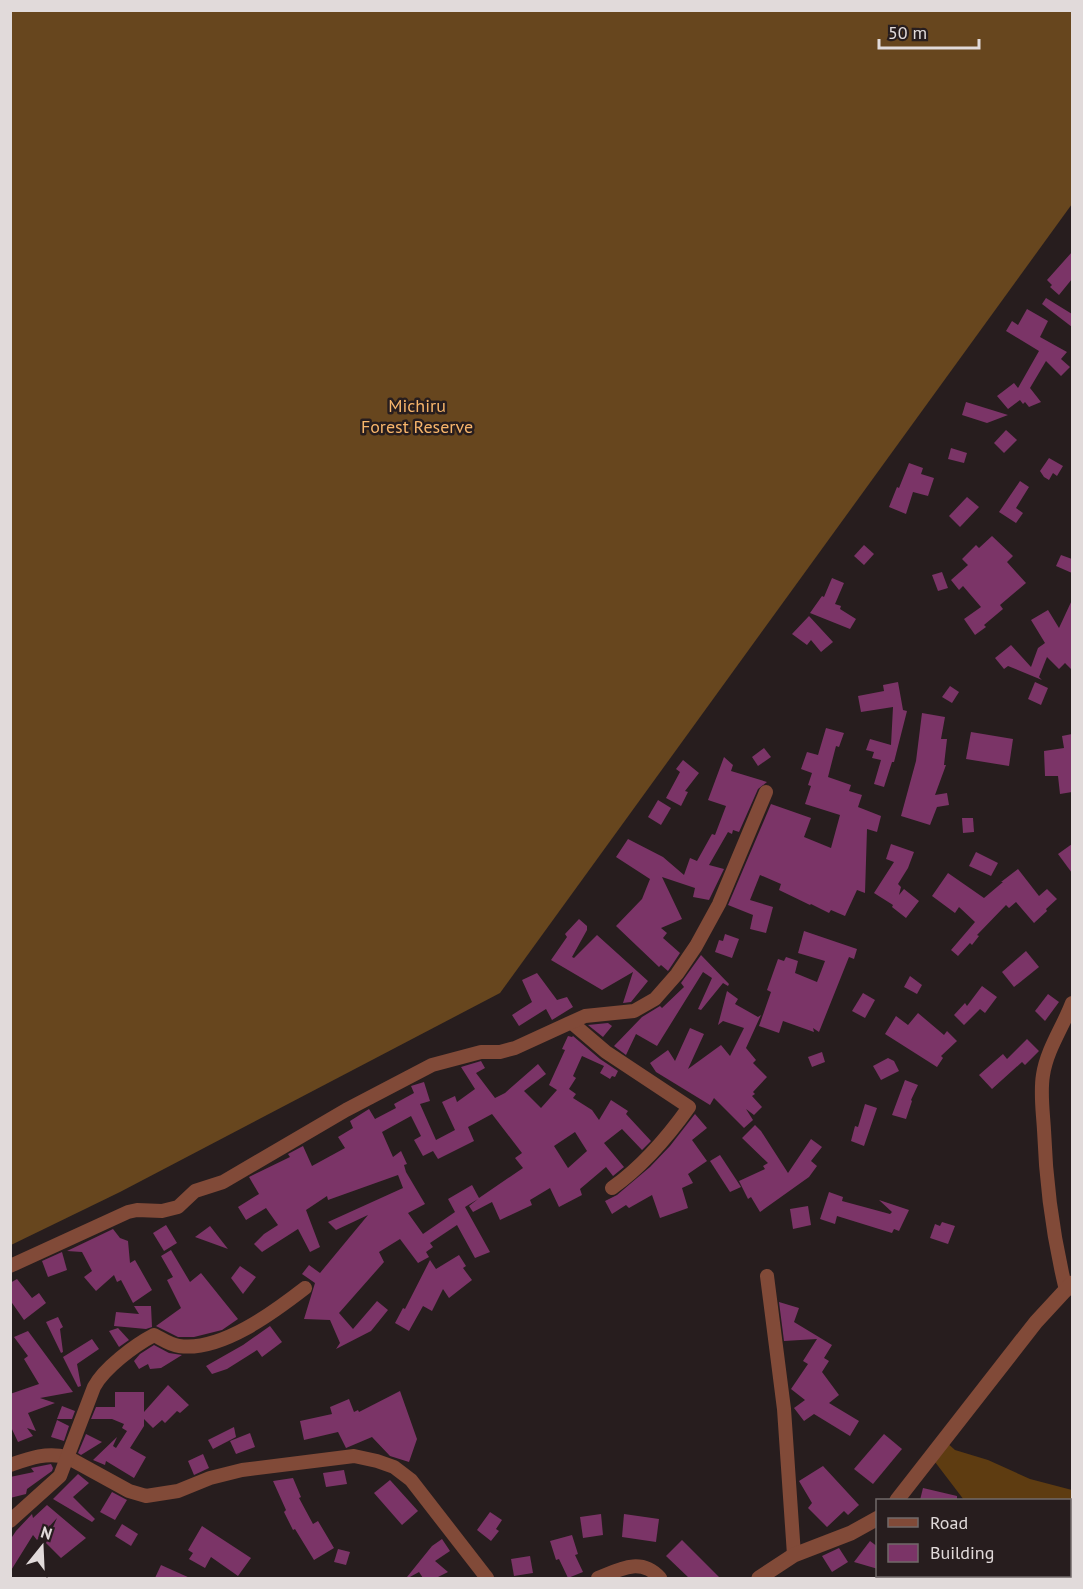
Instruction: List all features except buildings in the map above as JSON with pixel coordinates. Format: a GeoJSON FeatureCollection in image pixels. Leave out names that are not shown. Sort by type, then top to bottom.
{"type":"FeatureCollection","features":[{"type":"Feature","properties":{"kind":"street"},"geometry":{"type":"LineString","coordinates":[[10,1266],[128,1212],[162,1211],[177,1207],[195,1191],[223,1182],[346,1110],[432,1065],[481,1052],[500,1052],[515,1048],[590,1015],[625,1013],[642,1008],[655,999],[677,974],[696,946],[719,904],[766,792]]}},
{"type":"Feature","properties":{"kind":"street"},"geometry":{"type":"LineString","coordinates":[[898,1499],[926,1466],[1009,1356],[1069,1286],[1051,1222],[1045,1163],[1042,1092],[1043,1076],[1050,1051],[1072,1003]]}},
{"type":"Feature","properties":{"kind":"street"},"geometry":{"type":"LineString","coordinates":[[572,1023],[606,1052],[689,1107],[653,1152],[612,1188]]}},
{"type":"Feature","properties":{"kind":"street"},"geometry":{"type":"LineString","coordinates":[[767,1276],[784,1409],[794,1555]]}},
{"type":"Feature","properties":{"kind":"street"},"geometry":{"type":"LineString","coordinates":[[10,1521],[56,1480],[63,1469],[96,1383],[119,1360],[154,1335],[180,1346],[193,1346],[219,1340],[263,1317],[305,1288]]}},
{"type":"Feature","properties":{"kind":"street"},"geometry":{"type":"LineString","coordinates":[[10,1465],[40,1455],[57,1454],[67,1457],[129,1491],[146,1496],[178,1491],[210,1478],[242,1470],[354,1456],[377,1461],[394,1467],[411,1480],[487,1578]]}},
{"type":"Feature","properties":{"kind":"street"},"geometry":{"type":"LineString","coordinates":[[759,1578],[794,1555],[852,1533],[876,1519]]}},
{"type":"Feature","properties":{"kind":"street"},"geometry":{"type":"LineString","coordinates":[[598,1578],[625,1567],[634,1566],[650,1570],[660,1578]]}},
{"type":"Feature","properties":{"kind":"shaded area"},"geometry":{"type":"Polygon","coordinates":[[[945,1441],[955,1450],[988,1460],[1030,1479],[1072,1490],[1072,1578],[1021,1577],[1071,1577],[1071,1499],[963,1499],[932,1458],[945,1441]]]}},
{"type":"Feature","properties":{"kind":"green space","name":"Michiru Forest Reserve"},"geometry":{"type":"Polygon","coordinates":[[[11,10],[1072,11],[1072,204],[500,993],[120,1192],[11,1245],[11,10]]]}}]}
